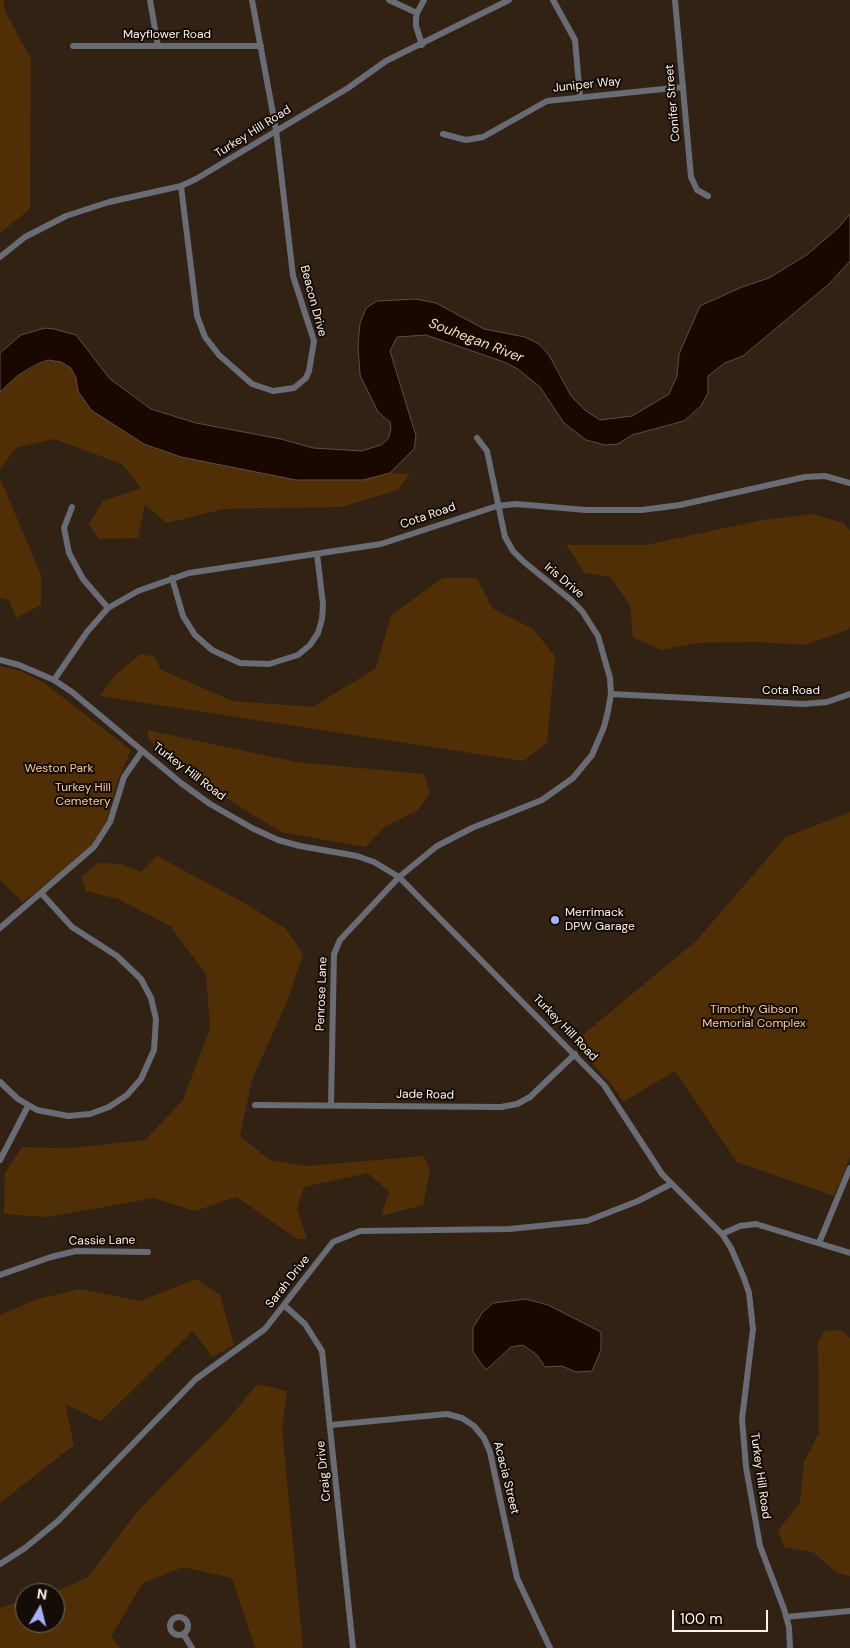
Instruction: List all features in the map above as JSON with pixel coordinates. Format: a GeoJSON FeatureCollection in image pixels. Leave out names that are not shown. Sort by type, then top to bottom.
{"type":"FeatureCollection","features":[{"type":"Feature","properties":{"kind":"street"},"geometry":{"type":"LineString","coordinates":[[150,0],[158,46]]}},
{"type":"Feature","properties":{"kind":"street","name":"Beacon Drive"},"geometry":{"type":"LineString","coordinates":[[181,186],[197,316],[205,336],[218,355],[252,384],[272,391],[294,388],[306,378],[309,371],[314,341],[293,276],[276,130],[252,0]]}},
{"type":"Feature","properties":{"kind":"street"},"geometry":{"type":"LineString","coordinates":[[389,0],[417,13]]}},
{"type":"Feature","properties":{"kind":"street"},"geometry":{"type":"LineString","coordinates":[[422,45],[416,26],[417,13],[424,0]]}},
{"type":"Feature","properties":{"kind":"street","name":"Turkey Hill Road"},"geometry":{"type":"LineString","coordinates":[[0,257],[25,237],[66,216],[108,202],[181,186],[226,162],[348,88],[386,61],[422,45],[509,0]]}},
{"type":"Feature","properties":{"kind":"street"},"geometry":{"type":"LineString","coordinates":[[553,0],[575,40],[580,97]]}},
{"type":"Feature","properties":{"kind":"street","name":"Conifer Street"},"geometry":{"type":"LineString","coordinates":[[675,0],[692,181],[697,190],[708,196]]}},
{"type":"Feature","properties":{"kind":"street","name":"Mayflower Road"},"geometry":{"type":"LineString","coordinates":[[73,46],[260,46]]}},
{"type":"Feature","properties":{"kind":"street","name":"Juniper Way"},"geometry":{"type":"LineString","coordinates":[[443,134],[466,140],[483,137],[538,104],[558,99],[683,87]]}},
{"type":"Feature","properties":{"kind":"street","name":"Iris Drive"},"geometry":{"type":"LineString","coordinates":[[399,877],[437,846],[472,828],[542,800],[573,778],[583,767],[598,742],[604,727],[611,694],[608,664],[591,623],[571,600],[513,551],[505,537],[487,451],[477,438]]}},
{"type":"Feature","properties":{"kind":"street","name":"Cota Road"},"geometry":{"type":"LineString","coordinates":[[54,680],[87,632],[108,608],[138,591],[172,578],[209,569],[380,544],[497,506],[516,504],[586,510],[642,510],[680,505],[805,477],[830,477],[850,483]]}},
{"type":"Feature","properties":{"kind":"street"},"geometry":{"type":"LineString","coordinates":[[72,507],[64,528],[69,553],[83,580],[108,608]]}},
{"type":"Feature","properties":{"kind":"street"},"geometry":{"type":"LineString","coordinates":[[172,578],[183,616],[195,635],[212,650],[240,663],[269,664],[298,655],[310,645],[318,633],[322,619],[323,604],[316,554]]}},
{"type":"Feature","properties":{"kind":"street","name":"Turkey Hill Road"},"geometry":{"type":"LineString","coordinates":[[0,660],[20,665],[54,680],[72,692],[142,751],[210,804],[252,828],[278,840],[300,846],[358,856],[374,862],[399,877],[604,1085],[654,1162],[671,1184],[710,1220],[722,1234],[734,1253],[749,1293],[753,1329],[742,1419],[746,1467],[760,1546],[786,1617],[790,1648]]}},
{"type":"Feature","properties":{"kind":"street","name":"Cota Road"},"geometry":{"type":"LineString","coordinates":[[611,694],[804,704],[826,702],[850,694]]}},
{"type":"Feature","properties":{"kind":"street"},"geometry":{"type":"LineString","coordinates":[[0,928],[84,857],[99,841],[110,822],[124,777],[142,751]]}},
{"type":"Feature","properties":{"kind":"street","name":"Penrose Lane"},"geometry":{"type":"LineString","coordinates":[[331,1105],[334,954],[340,940],[399,877]]}},
{"type":"Feature","properties":{"kind":"street"},"geometry":{"type":"LineString","coordinates":[[0,1082],[28,1106],[48,1113],[68,1116],[90,1114],[110,1107],[127,1095],[141,1079],[151,1060],[156,1034],[156,1019],[151,998],[135,971],[108,950],[72,927],[41,893]]}},
{"type":"Feature","properties":{"kind":"street","name":"Jade Road"},"geometry":{"type":"LineString","coordinates":[[255,1105],[486,1107],[516,1104],[542,1087],[575,1054]]}},
{"type":"Feature","properties":{"kind":"street"},"geometry":{"type":"LineString","coordinates":[[0,1160],[28,1106]]}},
{"type":"Feature","properties":{"kind":"street"},"geometry":{"type":"LineString","coordinates":[[819,1243],[850,1168]]}},
{"type":"Feature","properties":{"kind":"street","name":"Sarah Drive"},"geometry":{"type":"LineString","coordinates":[[0,1564],[25,1548],[53,1525],[196,1379],[253,1340],[285,1306],[333,1242],[346,1235],[360,1231],[510,1229],[587,1221],[638,1201],[671,1184]]}},
{"type":"Feature","properties":{"kind":"street"},"geometry":{"type":"LineString","coordinates":[[722,1234],[740,1226],[756,1224],[850,1253]]}},
{"type":"Feature","properties":{"kind":"street","name":"Cassie Lane"},"geometry":{"type":"LineString","coordinates":[[0,1275],[50,1257],[76,1251],[148,1252]]}},
{"type":"Feature","properties":{"kind":"street","name":"Craig Drive"},"geometry":{"type":"LineString","coordinates":[[285,1306],[305,1324],[322,1351],[354,1648]]}},
{"type":"Feature","properties":{"kind":"street","name":"Acacia Street"},"geometry":{"type":"LineString","coordinates":[[331,1425],[447,1414],[462,1418],[474,1426],[484,1438],[490,1452],[517,1578],[550,1648]]}},
{"type":"Feature","properties":{"kind":"street"},"geometry":{"type":"LineString","coordinates":[[786,1617],[850,1611]]}},
{"type":"Feature","properties":{"kind":"street"},"geometry":{"type":"LineString","coordinates":[[184,1635],[192,1648]]}},
{"type":"Feature","properties":{"kind":"green space"},"geometry":{"type":"Polygon","coordinates":[[[0,0],[3,0],[5,11],[31,59],[30,209],[0,233],[0,0]]]}},
{"type":"Feature","properties":{"kind":"green space"},"geometry":{"type":"Polygon","coordinates":[[[48,360],[61,362],[71,368],[76,378],[78,391],[144,444],[181,457],[296,480],[363,480],[390,473],[410,474],[398,490],[341,507],[223,509],[167,523],[145,505],[138,538],[99,539],[89,524],[103,501],[141,488],[122,464],[54,439],[16,448],[0,469],[0,392],[17,376],[48,360]]]}},
{"type":"Feature","properties":{"kind":"green space"},"geometry":{"type":"Polygon","coordinates":[[[0,478],[41,575],[41,605],[16,618],[9,600],[0,598],[0,478]]]}},
{"type":"Feature","properties":{"kind":"green space"},"geometry":{"type":"Polygon","coordinates":[[[813,514],[844,523],[850,531],[850,626],[848,630],[805,645],[757,642],[697,643],[661,650],[633,637],[630,605],[610,577],[585,573],[566,545],[646,545],[762,520],[813,514]]]}},
{"type":"Feature","properties":{"kind":"green space"},"geometry":{"type":"Polygon","coordinates":[[[443,578],[477,578],[492,608],[533,629],[555,656],[547,743],[523,761],[100,696],[115,675],[141,654],[155,657],[161,670],[233,701],[313,707],[376,668],[391,615],[443,578]]]}},
{"type":"Feature","properties":{"kind":"green space","name":"Weston Park"},"geometry":{"type":"Polygon","coordinates":[[[0,666],[20,671],[43,682],[131,750],[117,782],[107,820],[97,840],[83,855],[23,902],[0,880],[0,666]]]}},
{"type":"Feature","properties":{"kind":"green space"},"geometry":{"type":"Polygon","coordinates":[[[147,730],[296,762],[424,774],[430,793],[418,810],[386,826],[365,847],[281,832],[213,790],[170,759],[150,741],[147,730]]]}},
{"type":"Feature","properties":{"kind":"green space","name":"Timothy Gibson Memorial Complex"},"geometry":{"type":"Polygon","coordinates":[[[850,812],[850,1157],[834,1196],[737,1162],[675,1071],[623,1102],[612,1085],[573,1043],[696,941],[786,837],[850,812]]]}},
{"type":"Feature","properties":{"kind":"green space"},"geometry":{"type":"Polygon","coordinates":[[[157,856],[250,906],[286,929],[303,954],[288,999],[252,1080],[240,1136],[270,1160],[306,1166],[424,1156],[430,1172],[423,1205],[381,1216],[389,1192],[368,1173],[304,1187],[297,1209],[307,1239],[298,1239],[236,1197],[195,1211],[154,1198],[48,1217],[4,1214],[5,1173],[22,1147],[71,1148],[145,1140],[183,1100],[210,1028],[206,974],[170,926],[118,899],[86,891],[81,877],[98,863],[121,864],[141,872],[157,856]]]}},
{"type":"Feature","properties":{"kind":"green space"},"geometry":{"type":"Polygon","coordinates":[[[196,1279],[220,1295],[234,1345],[212,1357],[193,1331],[101,1421],[65,1404],[74,1445],[0,1503],[0,1315],[38,1299],[80,1289],[140,1301],[196,1279]]]}},
{"type":"Feature","properties":{"kind":"green space"},"geometry":{"type":"Polygon","coordinates":[[[841,1330],[850,1338],[850,1576],[837,1573],[813,1552],[784,1547],[778,1531],[800,1502],[804,1462],[819,1433],[818,1341],[825,1331],[841,1330]]]}},
{"type":"Feature","properties":{"kind":"green space"},"geometry":{"type":"Polygon","coordinates":[[[257,1384],[287,1391],[282,1429],[303,1648],[255,1648],[232,1578],[183,1567],[143,1583],[111,1636],[120,1648],[0,1648],[0,1608],[15,1603],[15,1633],[65,1633],[65,1588],[88,1577],[137,1512],[232,1415],[257,1384]]]}},
{"type":"Feature","properties":{"kind":"water","name":"Souhegan River"},"geometry":{"type":"Polygon","coordinates":[[[850,214],[850,261],[829,284],[743,356],[725,363],[708,376],[708,393],[701,406],[684,421],[632,435],[618,444],[605,445],[586,440],[564,423],[540,387],[518,369],[504,362],[426,335],[397,337],[390,351],[416,436],[414,449],[390,473],[363,480],[296,480],[181,457],[144,444],[91,410],[78,391],[76,378],[71,368],[61,362],[48,360],[37,364],[17,376],[0,392],[0,353],[21,335],[45,328],[54,329],[76,335],[110,379],[151,409],[196,423],[281,439],[313,448],[361,451],[381,445],[388,439],[391,429],[390,422],[378,412],[360,375],[358,345],[360,323],[366,308],[377,301],[416,299],[436,303],[484,329],[525,337],[539,344],[549,355],[571,396],[586,411],[600,420],[632,416],[669,394],[677,376],[679,354],[700,306],[742,287],[769,278],[808,254],[839,227],[850,214]]]}},
{"type":"Feature","properties":{"kind":"water"},"geometry":{"type":"Polygon","coordinates":[[[526,1299],[548,1305],[601,1332],[601,1350],[592,1371],[576,1372],[562,1366],[545,1367],[537,1355],[523,1345],[511,1347],[486,1370],[473,1352],[473,1328],[482,1313],[493,1303],[526,1299]]]}},
{"type":"Feature","properties":{"kind":"place","name":"Merrimack DPW Garage"},"geometry":{"type":"Point","coordinates":[555,920]}},
{"type":"Feature","properties":{"kind":"park label","name":"Turkey Hill Cemetery"},"geometry":{"type":"Point","coordinates":[83,795]}}]}
